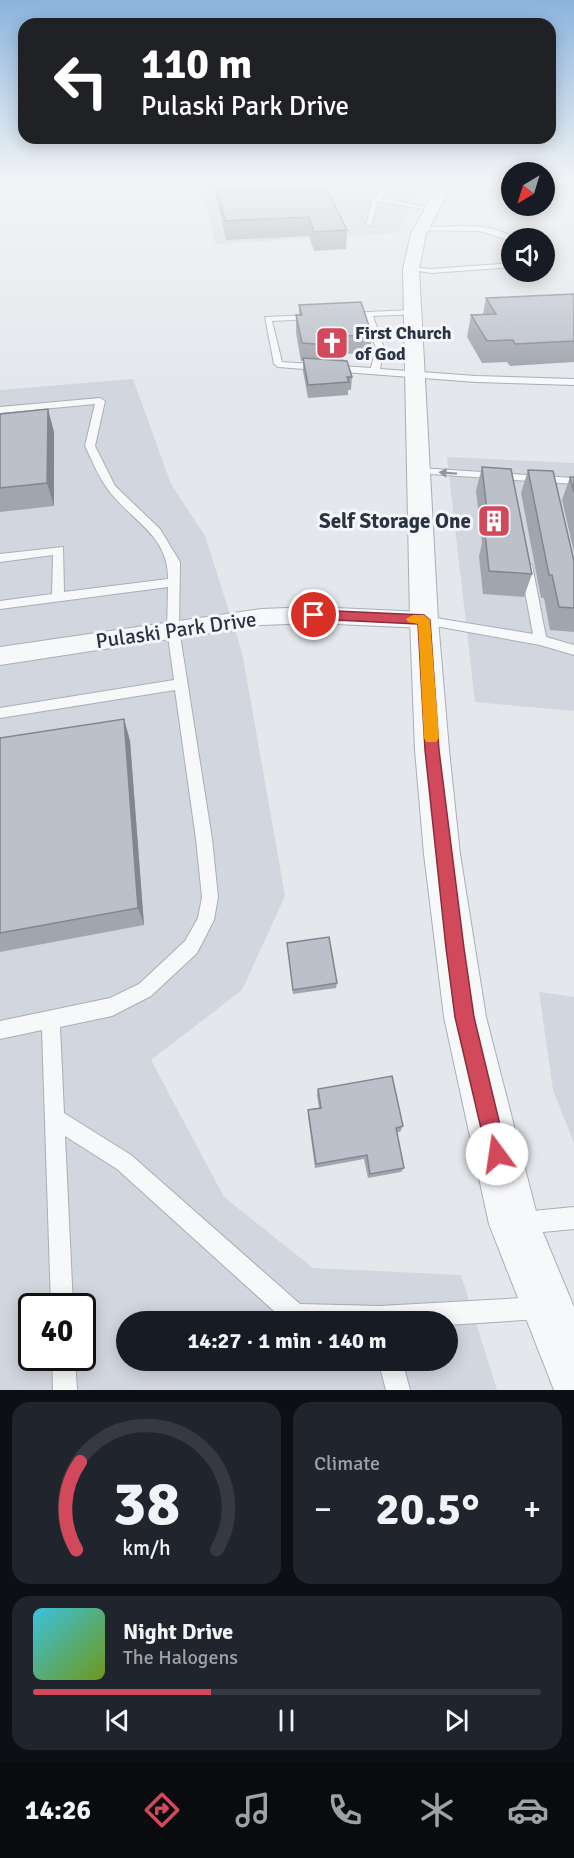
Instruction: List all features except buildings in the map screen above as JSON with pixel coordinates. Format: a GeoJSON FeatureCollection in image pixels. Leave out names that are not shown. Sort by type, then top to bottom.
{"type":"FeatureCollection","features":[{"type":"Feature","properties":{"kind":"street"},"geometry":{"type":"LineString","coordinates":[[417,247],[411,269],[424,620],[432,750],[441,843],[465,1017],[514,1224],[574,1373]]}},
{"type":"Feature","properties":{"kind":"street","name":"Pulaski Park Drive"},"geometry":{"type":"LineString","coordinates":[[0,656],[261,616],[314,615],[424,620]]}},
{"type":"Feature","properties":{"kind":"lane"},"geometry":{"type":"LineString","coordinates":[[411,269],[431,271],[501,266]]}},
{"type":"Feature","properties":{"kind":"lane"},"geometry":{"type":"LineString","coordinates":[[335,316],[413,312]]}},
{"type":"Feature","properties":{"kind":"lane"},"geometry":{"type":"LineString","coordinates":[[368,314],[380,348],[375,372]]}},
{"type":"Feature","properties":{"kind":"lane"},"geometry":{"type":"LineString","coordinates":[[324,316],[268,319],[278,364],[476,380],[574,382]]}},
{"type":"Feature","properties":{"kind":"lane"},"geometry":{"type":"LineString","coordinates":[[0,410],[100,401],[90,446],[111,487],[156,531],[174,562],[173,629],[204,839],[210,897],[206,920],[190,947],[145,990],[112,1007],[0,1030]]}},
{"type":"Feature","properties":{"kind":"lane"},"geometry":{"type":"LineString","coordinates":[[419,471],[477,475],[511,483],[551,485],[574,481]]}},
{"type":"Feature","properties":{"kind":"lane"},"geometry":{"type":"LineString","coordinates":[[0,558],[59,550],[58,597]]}},
{"type":"Feature","properties":{"kind":"lane"},"geometry":{"type":"LineString","coordinates":[[525,558],[540,640]]}},
{"type":"Feature","properties":{"kind":"lane"},"geometry":{"type":"LineString","coordinates":[[0,605],[173,582]]}},
{"type":"Feature","properties":{"kind":"lane"},"geometry":{"type":"LineString","coordinates":[[424,620],[540,640],[574,650]]}},
{"type":"Feature","properties":{"kind":"lane"},"geometry":{"type":"LineString","coordinates":[[0,712],[181,684]]}},
{"type":"Feature","properties":{"kind":"lane"},"geometry":{"type":"LineString","coordinates":[[51,1020],[62,1293]]}},
{"type":"Feature","properties":{"kind":"lane"},"geometry":{"type":"LineString","coordinates":[[55,1118],[124,1162],[292,1311]]}},
{"type":"Feature","properties":{"kind":"lane"},"geometry":{"type":"LineString","coordinates":[[514,1224],[574,1218]]}},
{"type":"Feature","properties":{"kind":"lane"},"geometry":{"type":"LineString","coordinates":[[458,1314],[547,1308]]}},
{"type":"Feature","properties":{"kind":"lane"},"geometry":{"type":"LineString","coordinates":[[64,1371],[65,1390]]}},
{"type":"Feature","properties":{"kind":"lane"},"geometry":{"type":"LineString","coordinates":[[393,1371],[398,1390]]}},
{"type":"Feature","properties":{"kind":"shaded area"},"geometry":{"type":"Polygon","coordinates":[[[133,379],[171,484],[205,536],[242,652],[285,896],[242,990],[151,1060],[224,1197],[313,1268],[461,1275],[497,1390],[0,1390],[0,390],[133,379]]]}},
{"type":"Feature","properties":{"kind":"shaded area"},"geometry":{"type":"Polygon","coordinates":[[[447,457],[574,463],[574,711],[475,702],[447,457]]]}},
{"type":"Feature","properties":{"kind":"shaded area"},"geometry":{"type":"Polygon","coordinates":[[[539,992],[574,997],[574,1143],[553,1090],[539,992]]]}},
{"type":"Feature","properties":{"kind":"slow traffic"},"geometry":{"type":"LineString","coordinates":[[413,619],[424,620],[431,738]]}},
{"type":"Feature","properties":{"kind":"place","name":"First Church of God"},"geometry":{"type":"Point","coordinates":[332,343]}},
{"type":"Feature","properties":{"kind":"place","name":"Self Storage One"},"geometry":{"type":"Point","coordinates":[494,521]}},
{"type":"Feature","properties":{"kind":"route"},"geometry":{"type":"LineString","coordinates":[[314,615],[424,620],[432,750],[442,854],[465,1017],[497,1154]]}}]}
